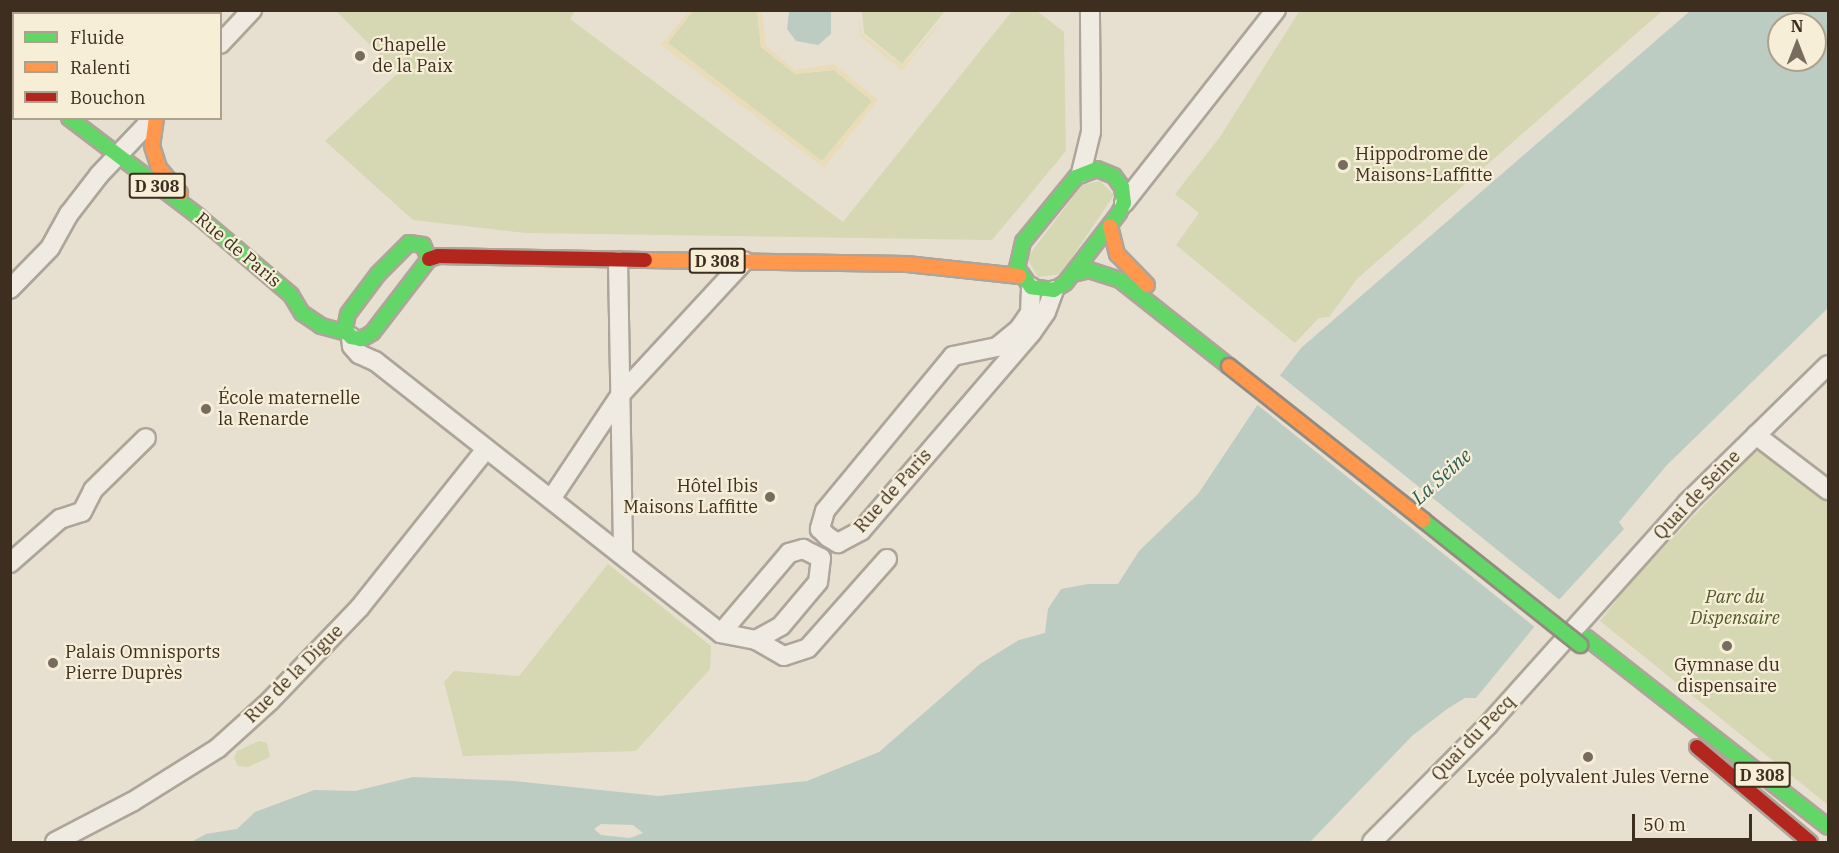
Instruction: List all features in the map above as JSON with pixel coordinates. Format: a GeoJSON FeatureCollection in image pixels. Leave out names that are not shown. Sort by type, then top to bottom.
{"type":"FeatureCollection","features":[{"type":"Feature","properties":{"kind":"main road","name":"Rue de Paris"},"geometry":{"type":"LineString","coordinates":[[71,120],[198,216],[291,296],[302,313],[321,326],[355,336]]}},
{"type":"Feature","properties":{"kind":"main road"},"geometry":{"type":"LineString","coordinates":[[155,120],[152,146],[159,168],[198,216]]}},
{"type":"Feature","properties":{"kind":"main road"},"geometry":{"type":"LineString","coordinates":[[1091,169],[1110,173],[1122,187],[1124,203],[1110,226],[1073,274],[1054,290],[1025,281],[1016,260],[1015,250],[1081,173],[1091,169]]}},
{"type":"Feature","properties":{"kind":"main road","name":"D 308"},"geometry":{"type":"LineString","coordinates":[[1110,226],[1112,244],[1131,271],[1232,362]]}},
{"type":"Feature","properties":{"kind":"main road","name":"D 308"},"geometry":{"type":"LineString","coordinates":[[409,243],[442,240],[528,258]]}},
{"type":"Feature","properties":{"kind":"main road"},"geometry":{"type":"LineString","coordinates":[[409,243],[423,245],[429,258],[355,336],[346,322],[354,305],[409,243]]}},
{"type":"Feature","properties":{"kind":"main road","name":"D 308"},"geometry":{"type":"LineString","coordinates":[[429,258],[907,264],[989,257]]}},
{"type":"Feature","properties":{"kind":"main road","name":"D 308"},"geometry":{"type":"LineString","coordinates":[[907,264],[1025,281]]}},
{"type":"Feature","properties":{"kind":"main road","name":"D 308"},"geometry":{"type":"LineString","coordinates":[[1073,274],[1089,270],[1120,280],[1232,362],[1580,638],[1828,826]]}},
{"type":"Feature","properties":{"kind":"main road","name":"Rue de Paris"},"geometry":{"type":"LineString","coordinates":[[291,296],[308,300]]}},
{"type":"Feature","properties":{"kind":"main road"},"geometry":{"type":"LineString","coordinates":[[333,305],[354,305]]}},
{"type":"Feature","properties":{"kind":"main road","name":"D 308"},"geometry":{"type":"LineString","coordinates":[[1580,638],[1659,714]]}},
{"type":"Feature","properties":{"kind":"main road","name":"D 308"},"geometry":{"type":"LineString","coordinates":[[1810,843],[1684,736],[1825,843]]}},
{"type":"Feature","properties":{"kind":"street"},"geometry":{"type":"LineString","coordinates":[[222,42],[252,10]]}},
{"type":"Feature","properties":{"kind":"street"},"geometry":{"type":"LineString","coordinates":[[1081,173],[1091,132],[1090,10]]}},
{"type":"Feature","properties":{"kind":"street"},"geometry":{"type":"LineString","coordinates":[[1124,203],[1276,10]]}},
{"type":"Feature","properties":{"kind":"street"},"geometry":{"type":"LineString","coordinates":[[10,289],[50,248],[69,214],[116,156],[153,120]]}},
{"type":"Feature","properties":{"kind":"street"},"geometry":{"type":"LineString","coordinates":[[1091,132],[1110,173],[1148,170]]}},
{"type":"Feature","properties":{"kind":"street"},"geometry":{"type":"LineString","coordinates":[[618,261],[623,555]]}},
{"type":"Feature","properties":{"kind":"street"},"geometry":{"type":"LineString","coordinates":[[551,499],[621,394],[744,261]]}},
{"type":"Feature","properties":{"kind":"street","name":"Rue de Paris"},"geometry":{"type":"LineString","coordinates":[[1025,281],[1030,313],[1019,329],[997,347],[953,356],[825,511],[820,529],[828,537],[838,543],[861,531],[1032,332],[1046,312],[1054,290]]}},
{"type":"Feature","properties":{"kind":"street"},"geometry":{"type":"LineString","coordinates":[[355,336],[375,361],[721,633],[756,640],[784,656],[808,648],[887,559]]}},
{"type":"Feature","properties":{"kind":"street","name":"Quai de Seine"},"geometry":{"type":"LineString","coordinates":[[1580,638],[1687,503],[1828,365]]}},
{"type":"Feature","properties":{"kind":"street"},"geometry":{"type":"LineString","coordinates":[[1756,435],[1828,490]]}},
{"type":"Feature","properties":{"kind":"street"},"geometry":{"type":"LineString","coordinates":[[10,563],[60,519],[82,512],[93,490],[146,438]]}},
{"type":"Feature","properties":{"kind":"street","name":"Rue de la Digue"},"geometry":{"type":"LineString","coordinates":[[55,843],[132,802],[218,748],[270,701],[360,608],[486,448]]}},
{"type":"Feature","properties":{"kind":"street"},"geometry":{"type":"LineString","coordinates":[[721,633],[789,553],[803,549],[821,558],[818,582],[781,626],[756,640]]}},
{"type":"Feature","properties":{"kind":"street","name":"Quai du Pecq"},"geometry":{"type":"LineString","coordinates":[[1372,843],[1580,638]]}},
{"type":"Feature","properties":{"kind":"green space"},"geometry":{"type":"Polygon","coordinates":[[[862,10],[945,11],[902,64],[864,33],[862,10]]]}},
{"type":"Feature","properties":{"kind":"green space","name":"Hippodrome de Maisons-Laffitte"},"geometry":{"type":"Polygon","coordinates":[[[1300,10],[1662,11],[1357,279],[1329,317],[1319,318],[1295,343],[1176,245],[1199,213],[1175,194],[1220,137],[1300,10]]]}},
{"type":"Feature","properties":{"kind":"green space"},"geometry":{"type":"Polygon","coordinates":[[[336,11],[575,11],[570,19],[843,222],[1012,11],[1037,11],[1064,32],[1066,151],[992,240],[525,233],[413,220],[325,141],[398,73],[336,11]]]}},
{"type":"Feature","properties":{"kind":"green space"},"geometry":{"type":"Polygon","coordinates":[[[693,11],[757,11],[761,47],[795,74],[834,70],[872,101],[822,161],[667,42],[693,11]]]}},
{"type":"Feature","properties":{"kind":"green space"},"geometry":{"type":"Polygon","coordinates":[[[1100,181],[1114,195],[1061,274],[1038,277],[1027,258],[1082,185],[1100,181]]]}},
{"type":"Feature","properties":{"kind":"green space","name":"Parc du Dispensaire"},"geometry":{"type":"Polygon","coordinates":[[[1762,445],[1828,494],[1828,805],[1600,621],[1618,599],[1616,597],[1762,445]]]}},
{"type":"Feature","properties":{"kind":"green space"},"geometry":{"type":"Polygon","coordinates":[[[608,564],[711,646],[710,669],[636,751],[463,756],[444,682],[454,671],[519,676],[608,564]]]}},
{"type":"Feature","properties":{"kind":"green space"},"geometry":{"type":"Polygon","coordinates":[[[259,741],[267,743],[270,757],[248,767],[238,766],[234,758],[237,751],[259,741]]]}},
{"type":"Feature","properties":{"kind":"sand"},"geometry":{"type":"Polygon","coordinates":[[[689,10],[693,11],[668,43],[822,161],[872,101],[834,70],[795,74],[761,47],[757,11],[762,11],[766,45],[795,70],[834,64],[878,100],[824,168],[661,45],[689,10]]]}},
{"type":"Feature","properties":{"kind":"sand"},"geometry":{"type":"Polygon","coordinates":[[[858,11],[862,34],[902,65],[950,11],[902,71],[860,36],[858,11]]]}},
{"type":"Feature","properties":{"kind":"water"},"geometry":{"type":"Polygon","coordinates":[[[789,11],[831,11],[831,34],[818,45],[796,41],[787,29],[789,11]]]}},
{"type":"Feature","properties":{"kind":"water","name":"La Seine"},"geometry":{"type":"Polygon","coordinates":[[[1690,11],[1828,11],[1828,308],[1667,465],[1619,522],[1624,529],[1535,626],[1476,698],[1465,698],[1412,736],[1310,842],[191,842],[206,834],[237,829],[255,812],[314,790],[355,791],[413,777],[514,781],[658,796],[807,781],[879,752],[980,664],[1019,640],[1045,633],[1048,609],[1061,589],[1088,584],[1118,584],[1139,551],[1198,494],[1258,404],[1301,348],[1690,11]],[[601,824],[594,829],[601,835],[630,838],[643,833],[633,825],[601,824]]]}},
{"type":"Feature","properties":{"kind":"pier"},"geometry":{"type":"Polygon","coordinates":[[[1277,373],[1561,601],[1536,628],[1255,403],[1277,373]]]}},
{"type":"Feature","properties":{"kind":"traffic: fast"},"geometry":{"type":"LineString","coordinates":[[72,120],[198,216],[291,295],[302,313],[321,326],[348,333]]}},
{"type":"Feature","properties":{"kind":"traffic: fast"},"geometry":{"type":"LineString","coordinates":[[1097,169],[1114,176],[1122,187],[1124,203],[1119,213],[1065,283],[1054,290],[1031,287],[1017,268],[1023,242],[1076,177],[1097,169]]}},
{"type":"Feature","properties":{"kind":"traffic: fast"},"geometry":{"type":"LineString","coordinates":[[409,243],[423,245],[429,259],[372,333],[361,339],[351,337],[345,329],[348,314],[378,274],[409,243]]}},
{"type":"Feature","properties":{"kind":"traffic: fast"},"geometry":{"type":"LineString","coordinates":[[1073,274],[1089,270],[1120,280],[1229,366]]}},
{"type":"Feature","properties":{"kind":"traffic: fast"},"geometry":{"type":"LineString","coordinates":[[1423,520],[1580,645]]}},
{"type":"Feature","properties":{"kind":"traffic: fast"},"geometry":{"type":"LineString","coordinates":[[1587,638],[1828,827]]}},
{"type":"Feature","properties":{"kind":"traffic: slow"},"geometry":{"type":"LineString","coordinates":[[156,120],[152,146],[159,168],[180,193]]}},
{"type":"Feature","properties":{"kind":"traffic: slow"},"geometry":{"type":"LineString","coordinates":[[1110,226],[1117,254],[1147,285]]}},
{"type":"Feature","properties":{"kind":"traffic: slow"},"geometry":{"type":"LineString","coordinates":[[645,260],[907,264],[1019,276]]}},
{"type":"Feature","properties":{"kind":"traffic: slow"},"geometry":{"type":"LineString","coordinates":[[1229,366],[1423,520]]}},
{"type":"Feature","properties":{"kind":"traffic: jam"},"geometry":{"type":"LineString","coordinates":[[429,259],[438,256],[645,260]]}},
{"type":"Feature","properties":{"kind":"traffic: jam"},"geometry":{"type":"LineString","coordinates":[[1697,747],[1810,842]]}},
{"type":"Feature","properties":{"kind":"place","name":"Chapelle de la Paix"},"geometry":{"type":"Point","coordinates":[360,56]}},
{"type":"Feature","properties":{"kind":"place","name":"Hippodrome de Maisons-Laffitte"},"geometry":{"type":"Point","coordinates":[1343,165]}},
{"type":"Feature","properties":{"kind":"place","name":"École maternelle la Renarde"},"geometry":{"type":"Point","coordinates":[206,409]}},
{"type":"Feature","properties":{"kind":"place","name":"Hôtel Ibis Maisons Laffitte"},"geometry":{"type":"Point","coordinates":[770,497]}},
{"type":"Feature","properties":{"kind":"place","name":"Gymnase du dispensaire"},"geometry":{"type":"Point","coordinates":[1727,646]}},
{"type":"Feature","properties":{"kind":"place","name":"Palais Omnisports Pierre Duprès"},"geometry":{"type":"Point","coordinates":[53,663]}},
{"type":"Feature","properties":{"kind":"place","name":"Lycée polyvalent Jules Verne"},"geometry":{"type":"Point","coordinates":[1588,757]}}]}
